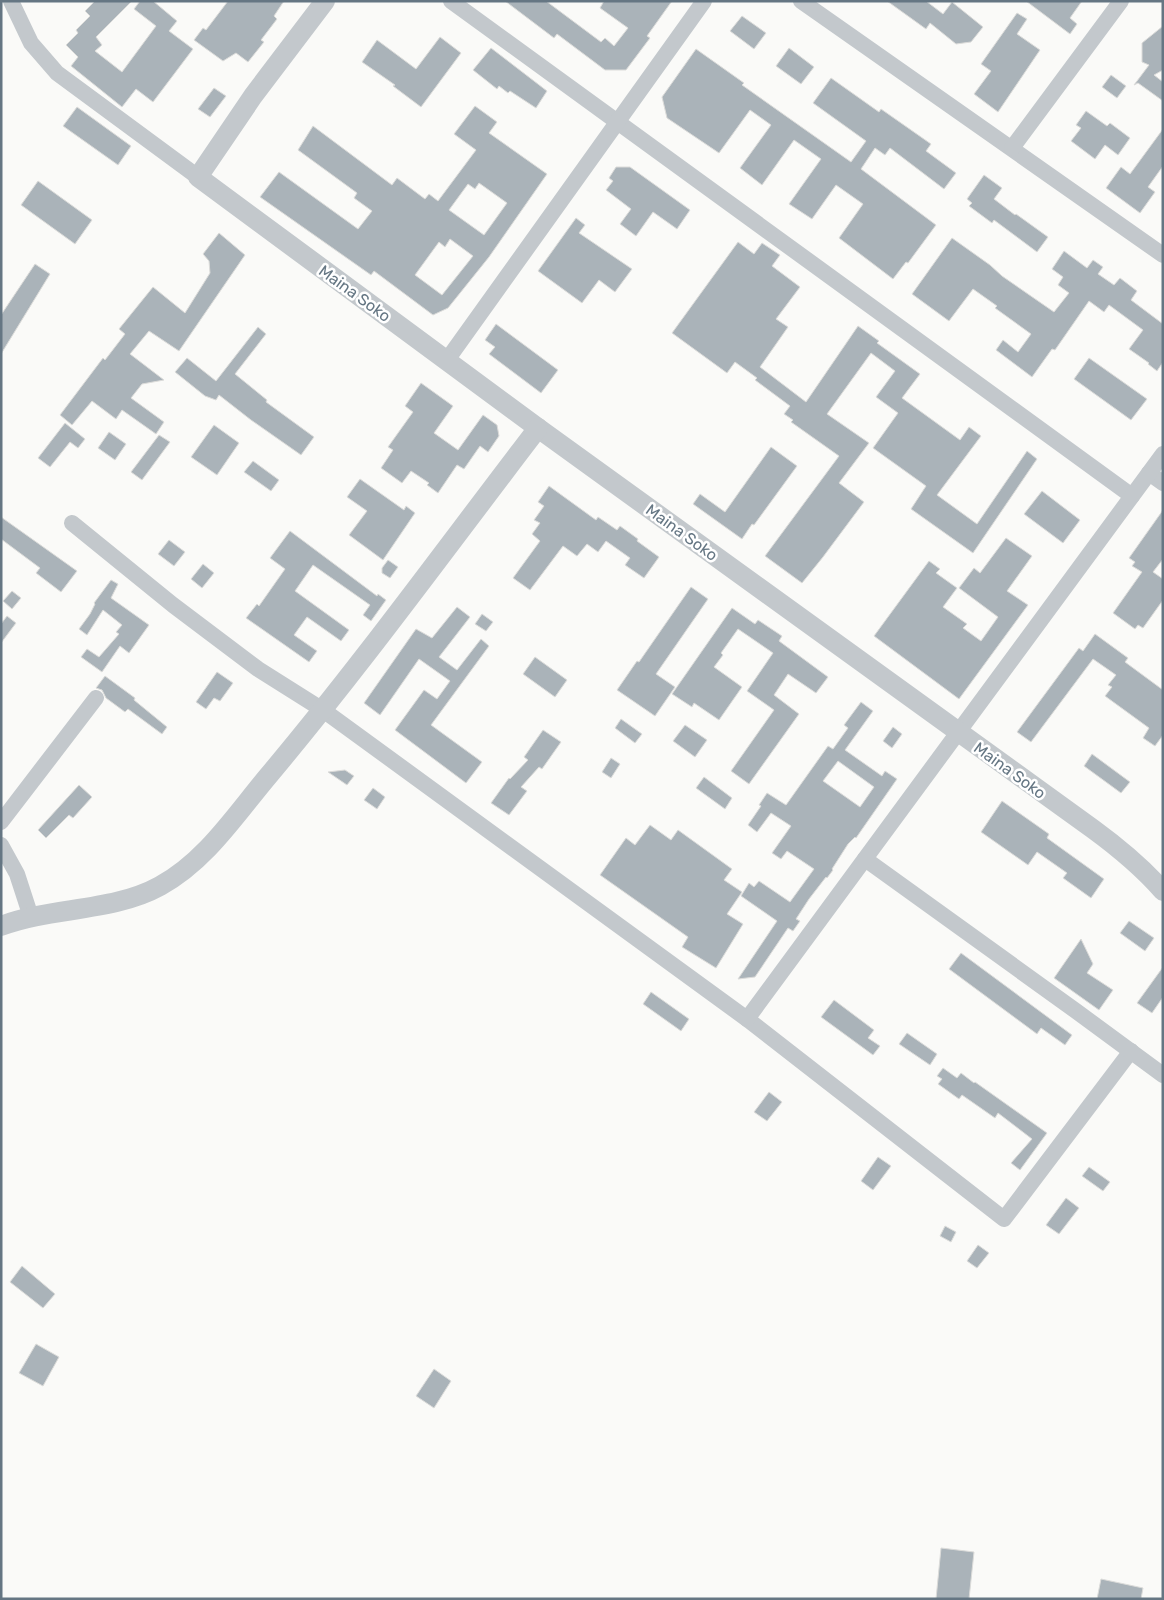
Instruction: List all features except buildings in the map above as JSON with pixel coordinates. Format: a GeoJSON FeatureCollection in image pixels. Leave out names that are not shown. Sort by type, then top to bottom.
{"type":"FeatureCollection","features":[{"type":"Feature","properties":{"kind":"street"},"geometry":{"type":"LineString","coordinates":[[11,1],[31,43],[57,73],[198,177],[253,96],[325,1]]}},
{"type":"Feature","properties":{"kind":"street"},"geometry":{"type":"LineString","coordinates":[[451,1],[1132,496]]}},
{"type":"Feature","properties":{"kind":"street"},"geometry":{"type":"LineString","coordinates":[[447,360],[704,1]]}},
{"type":"Feature","properties":{"kind":"street"},"geometry":{"type":"LineString","coordinates":[[801,1],[1163,255]]}},
{"type":"Feature","properties":{"kind":"street"},"geometry":{"type":"LineString","coordinates":[[1012,148],[1121,1]]}},
{"type":"Feature","properties":{"kind":"street","name":"Maina Soko"},"geometry":{"type":"LineString","coordinates":[[198,177],[538,428],[1125,853],[1163,891]]}},
{"type":"Feature","properties":{"kind":"street"},"geometry":{"type":"LineString","coordinates":[[1,926],[31,917],[120,901],[160,886],[198,860],[323,710],[538,428]]}},
{"type":"Feature","properties":{"kind":"street"},"geometry":{"type":"LineString","coordinates":[[747,1019],[1163,454]]}},
{"type":"Feature","properties":{"kind":"street"},"geometry":{"type":"LineString","coordinates":[[1149,473],[1163,483]]}},
{"type":"Feature","properties":{"kind":"street"},"geometry":{"type":"LineString","coordinates":[[72,522],[173,605],[258,669],[323,710],[747,1019],[1004,1219],[1130,1052]]}},
{"type":"Feature","properties":{"kind":"street"},"geometry":{"type":"LineString","coordinates":[[1,822],[96,698]]}},
{"type":"Feature","properties":{"kind":"street"},"geometry":{"type":"LineString","coordinates":[[1,846],[17,874],[31,917]]}},
{"type":"Feature","properties":{"kind":"street"},"geometry":{"type":"LineString","coordinates":[[865,859],[1076,1010],[1163,1075]]}}]}
